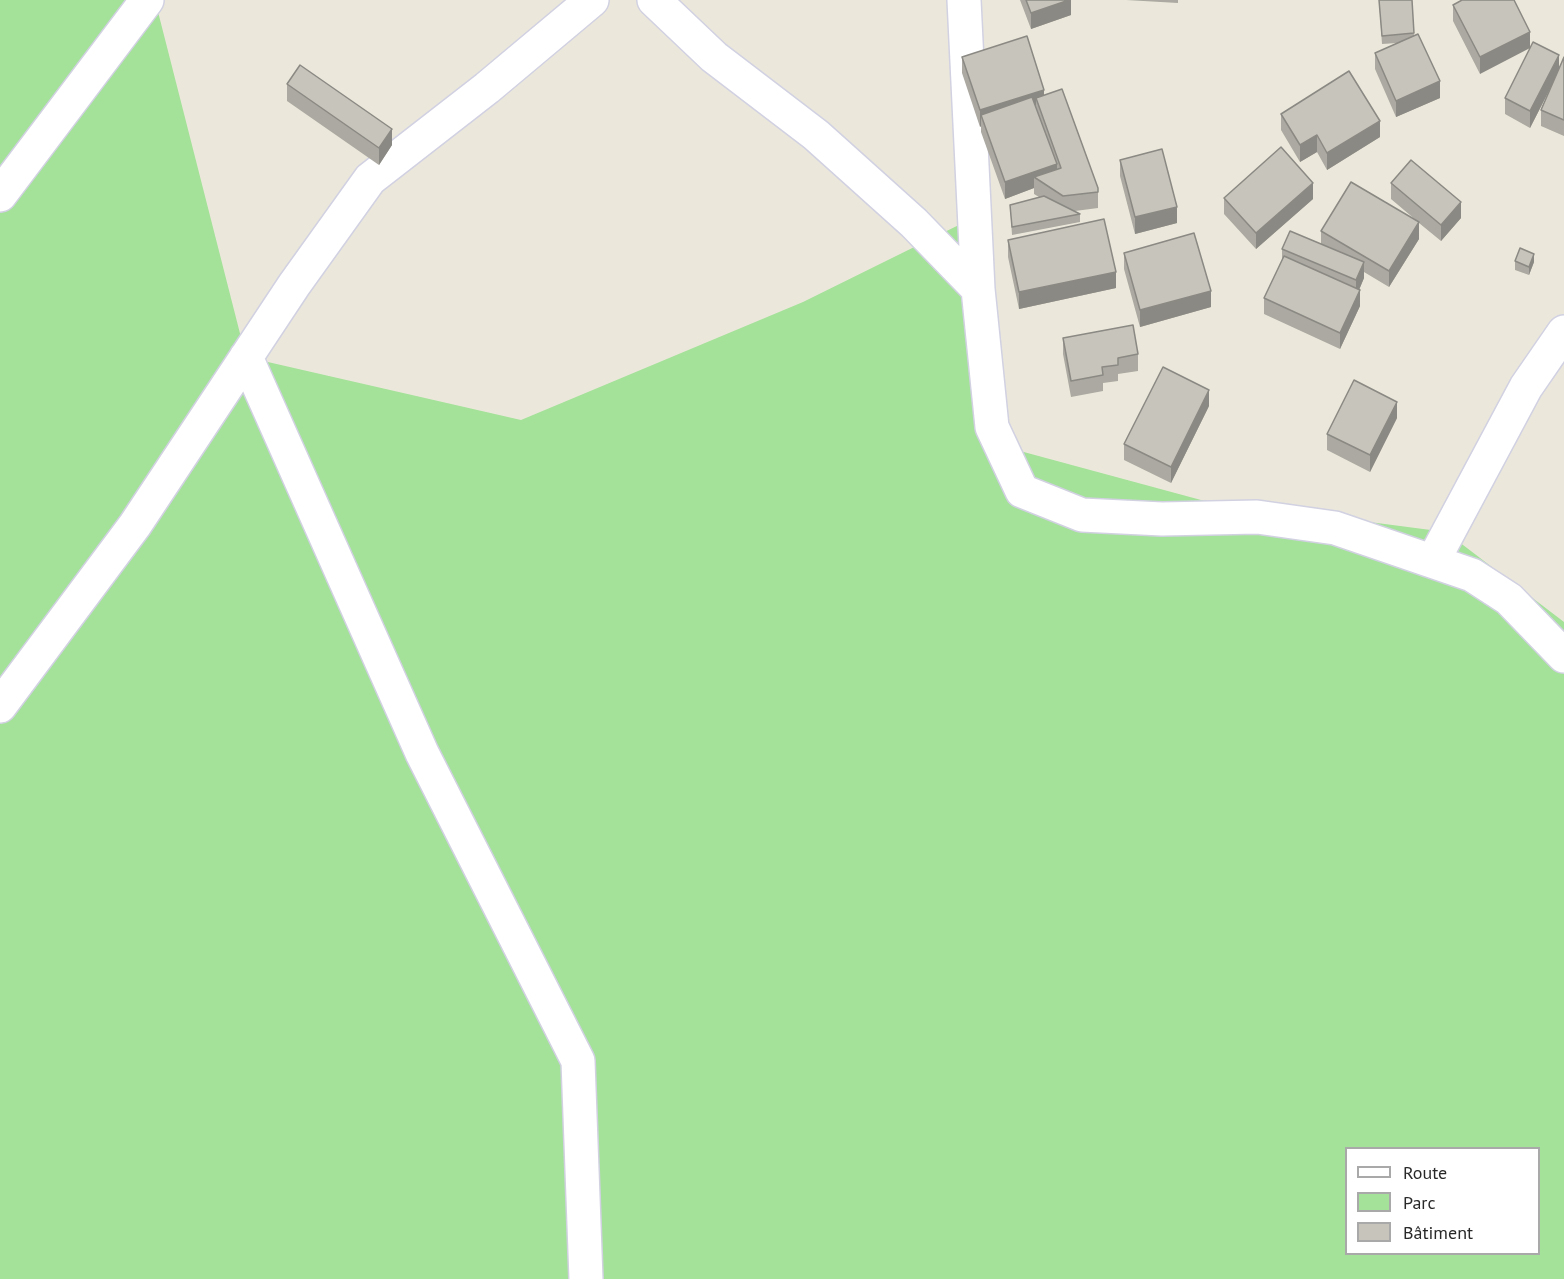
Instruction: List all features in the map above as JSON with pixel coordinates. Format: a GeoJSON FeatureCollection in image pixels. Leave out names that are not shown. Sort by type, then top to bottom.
{"type":"FeatureCollection","features":[{"type":"Feature","properties":{"kind":"street"},"geometry":{"type":"LineString","coordinates":[[0,195],[147,0]]}},
{"type":"Feature","properties":{"kind":"street"},"geometry":{"type":"LineString","coordinates":[[0,706],[135,525],[294,285],[370,179],[487,88],[592,0]]}},
{"type":"Feature","properties":{"kind":"street"},"geometry":{"type":"LineString","coordinates":[[964,0],[978,289],[992,427],[1022,490],[1082,515],[1162,519],[1257,517],[1335,528],[1473,576],[1509,599],[1564,656]]}},
{"type":"Feature","properties":{"kind":"street"},"geometry":{"type":"LineString","coordinates":[[664,5],[714,57],[816,135],[914,223],[978,289]]}},
{"type":"Feature","properties":{"kind":"street"},"geometry":{"type":"LineString","coordinates":[[1433,561],[1526,387],[1564,332]]}},
{"type":"Feature","properties":{"kind":"street"},"geometry":{"type":"LineString","coordinates":[[246,357],[422,753],[578,1061],[586,1279]]}},
{"type":"Feature","properties":{"kind":"green space"},"geometry":{"type":"Polygon","coordinates":[[[0,0],[155,0],[246,357],[521,420],[803,302],[977,216],[1009,448],[1201,500],[1446,532],[1564,622],[1564,1279],[0,1279],[0,0]]]}},
{"type":"Feature","properties":{"kind":"building"},"geometry":{"type":"Polygon","coordinates":[[[1026,0],[1069,0],[1031,13],[1026,0]]]}},
{"type":"Feature","properties":{"kind":"building"},"geometry":{"type":"Polygon","coordinates":[[[1379,0],[1412,0],[1414,33],[1382,36],[1379,0]]]}},
{"type":"Feature","properties":{"kind":"building"},"geometry":{"type":"Polygon","coordinates":[[[1462,0],[1514,0],[1530,32],[1480,57],[1453,5],[1462,0]]]}},
{"type":"Feature","properties":{"kind":"building"},"geometry":{"type":"Polygon","coordinates":[[[1418,34],[1440,81],[1396,101],[1375,53],[1418,34]]]}},
{"type":"Feature","properties":{"kind":"building"},"geometry":{"type":"Polygon","coordinates":[[[1027,36],[1044,90],[980,110],[962,57],[1027,36]]]}},
{"type":"Feature","properties":{"kind":"building"},"geometry":{"type":"Polygon","coordinates":[[[1533,42],[1559,55],[1530,111],[1505,98],[1533,42]]]}},
{"type":"Feature","properties":{"kind":"building"},"geometry":{"type":"Polygon","coordinates":[[[1564,57],[1564,120],[1541,110],[1564,57]]]}},
{"type":"Feature","properties":{"kind":"building"},"geometry":{"type":"Polygon","coordinates":[[[300,65],[392,129],[379,148],[287,84],[300,65]]]}},
{"type":"Feature","properties":{"kind":"building"},"geometry":{"type":"Polygon","coordinates":[[[1349,71],[1380,121],[1327,153],[1317,135],[1300,145],[1281,114],[1349,71]]]}},
{"type":"Feature","properties":{"kind":"building"},"geometry":{"type":"Polygon","coordinates":[[[1062,89],[1098,192],[1063,196],[1034,177],[1061,168],[1036,98],[1062,89]]]}},
{"type":"Feature","properties":{"kind":"building"},"geometry":{"type":"Polygon","coordinates":[[[1032,97],[1057,164],[1005,182],[981,115],[1032,97]]]}},
{"type":"Feature","properties":{"kind":"building"},"geometry":{"type":"Polygon","coordinates":[[[1281,147],[1313,183],[1256,233],[1224,198],[1281,147]]]}},
{"type":"Feature","properties":{"kind":"building"},"geometry":{"type":"Polygon","coordinates":[[[1162,149],[1177,207],[1135,217],[1120,160],[1162,149]]]}},
{"type":"Feature","properties":{"kind":"building"},"geometry":{"type":"Polygon","coordinates":[[[1411,160],[1461,202],[1441,225],[1391,183],[1411,160]]]}},
{"type":"Feature","properties":{"kind":"building"},"geometry":{"type":"Polygon","coordinates":[[[1351,182],[1419,222],[1389,271],[1321,231],[1351,182]]]}},
{"type":"Feature","properties":{"kind":"building"},"geometry":{"type":"Polygon","coordinates":[[[1044,196],[1080,214],[1012,227],[1010,205],[1044,196]]]}},
{"type":"Feature","properties":{"kind":"building"},"geometry":{"type":"Polygon","coordinates":[[[1104,219],[1116,272],[1019,292],[1008,240],[1104,219]]]}},
{"type":"Feature","properties":{"kind":"building"},"geometry":{"type":"Polygon","coordinates":[[[1290,231],[1364,262],[1356,280],[1282,249],[1290,231]]]}},
{"type":"Feature","properties":{"kind":"building"},"geometry":{"type":"Polygon","coordinates":[[[1194,233],[1211,291],[1140,310],[1124,253],[1194,233]]]}},
{"type":"Feature","properties":{"kind":"building"},"geometry":{"type":"Polygon","coordinates":[[[1520,248],[1534,254],[1529,267],[1515,261],[1520,248]]]}},
{"type":"Feature","properties":{"kind":"building"},"geometry":{"type":"Polygon","coordinates":[[[1284,256],[1360,290],[1340,333],[1264,298],[1284,256]]]}},
{"type":"Feature","properties":{"kind":"building"},"geometry":{"type":"Polygon","coordinates":[[[1133,325],[1138,354],[1118,358],[1118,365],[1102,367],[1103,375],[1071,381],[1063,338],[1133,325]]]}},
{"type":"Feature","properties":{"kind":"building"},"geometry":{"type":"Polygon","coordinates":[[[1163,367],[1209,390],[1171,467],[1124,444],[1163,367]]]}},
{"type":"Feature","properties":{"kind":"building"},"geometry":{"type":"Polygon","coordinates":[[[1354,380],[1397,402],[1370,455],[1327,434],[1354,380]]]}}]}
